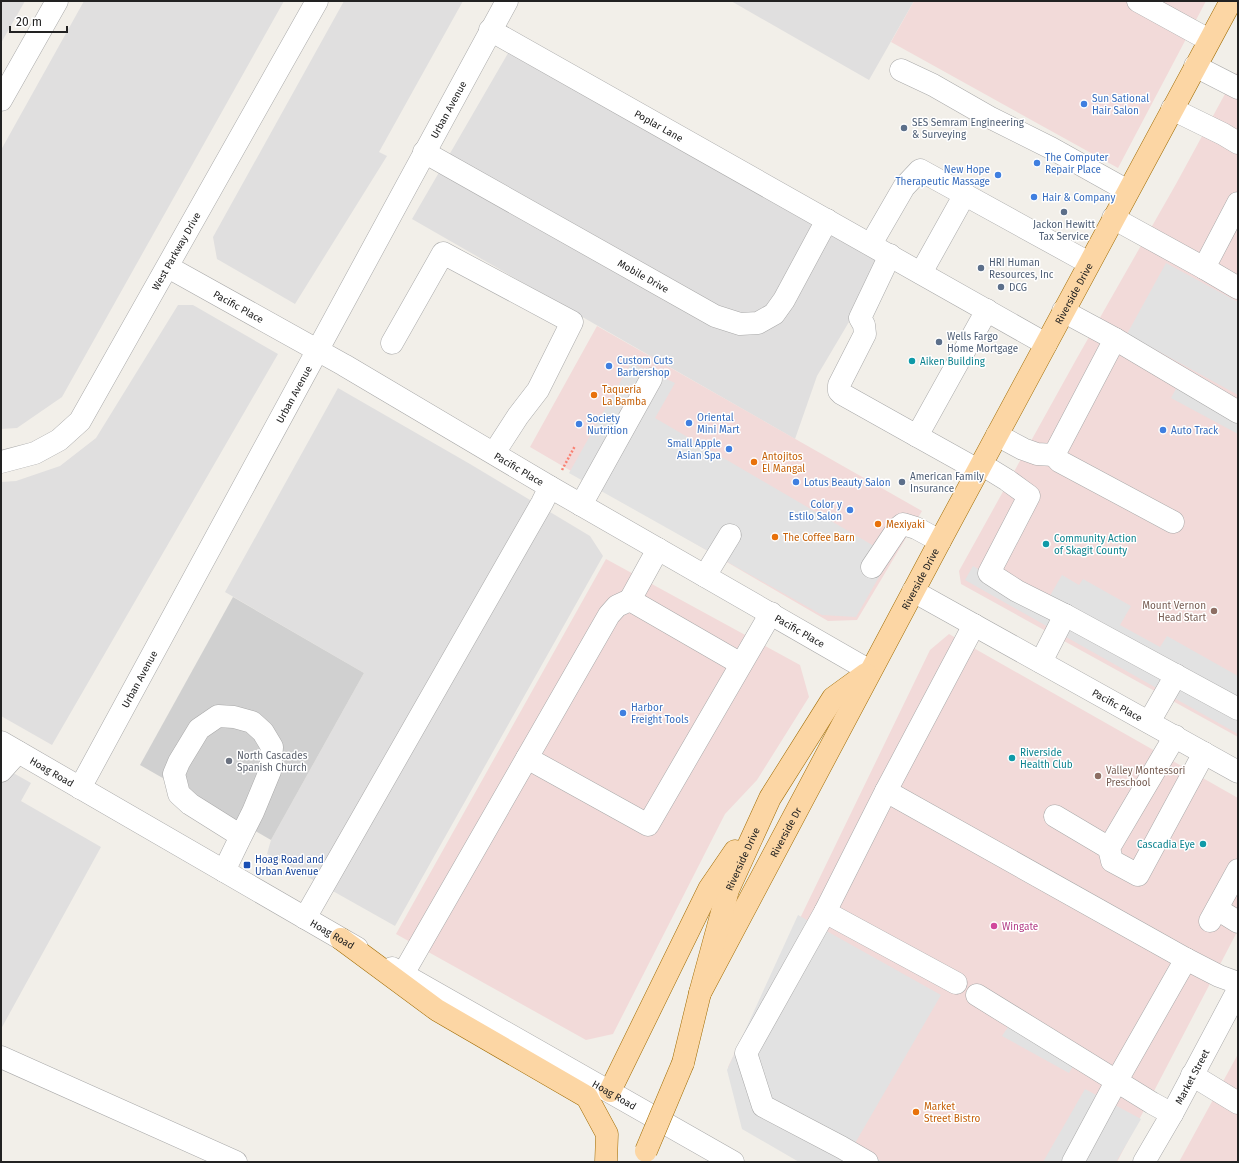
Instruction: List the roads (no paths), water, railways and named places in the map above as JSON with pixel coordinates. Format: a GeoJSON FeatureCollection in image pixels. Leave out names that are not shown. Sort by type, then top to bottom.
{"type":"FeatureCollection","features":[{"type":"Feature","properties":{"kind":"main road","name":"Riverside Drive"},"geometry":{"type":"LineString","coordinates":[[644,1156],[683,1063],[728,890],[770,798],[833,698],[870,671],[1231,1]]}},
{"type":"Feature","properties":{"kind":"main road","name":"Riverside Dr"},"geometry":{"type":"LineString","coordinates":[[700,994],[870,671]]}},
{"type":"Feature","properties":{"kind":"main road"},"geometry":{"type":"LineString","coordinates":[[610,1091],[709,889],[770,798]]}},
{"type":"Feature","properties":{"kind":"main road"},"geometry":{"type":"LineString","coordinates":[[341,939],[437,1010],[587,1098],[607,1134],[606,1162]]}},
{"type":"Feature","properties":{"kind":"street"},"geometry":{"type":"LineString","coordinates":[[1,100],[57,1]]}},
{"type":"Feature","properties":{"kind":"street","name":"West Parkway Drive"},"geometry":{"type":"LineString","coordinates":[[1,462],[35,453],[59,440],[80,421],[168,267],[316,1]]}},
{"type":"Feature","properties":{"kind":"street","name":"Urban Avenue"},"geometry":{"type":"LineString","coordinates":[[80,788],[507,1]]}},
{"type":"Feature","properties":{"kind":"street"},"geometry":{"type":"LineString","coordinates":[[1138,1],[1209,40]]}},
{"type":"Feature","properties":{"kind":"street","name":"Poplar Lane"},"geometry":{"type":"LineString","coordinates":[[490,30],[1046,344]]}},
{"type":"Feature","properties":{"kind":"street"},"geometry":{"type":"LineString","coordinates":[[1195,66],[1238,88]]}},
{"type":"Feature","properties":{"kind":"street"},"geometry":{"type":"LineString","coordinates":[[901,70],[933,85],[989,117],[1051,148],[1128,191]]}},
{"type":"Feature","properties":{"kind":"street"},"geometry":{"type":"LineString","coordinates":[[1172,109],[1238,143]]}},
{"type":"Feature","properties":{"kind":"street","name":"Mobile Drive"},"geometry":{"type":"LineString","coordinates":[[424,152],[715,316],[740,324],[758,323],[774,314],[784,300],[828,220]]}},
{"type":"Feature","properties":{"kind":"street"},"geometry":{"type":"LineString","coordinates":[[871,244],[904,187],[920,170],[1089,263]]}},
{"type":"Feature","properties":{"kind":"street"},"geometry":{"type":"LineString","coordinates":[[921,273],[965,194]]}},
{"type":"Feature","properties":{"kind":"street"},"geometry":{"type":"LineString","coordinates":[[1204,268],[1238,203]]}},
{"type":"Feature","properties":{"kind":"street"},"geometry":{"type":"LineString","coordinates":[[1113,218],[1238,288]]}},
{"type":"Feature","properties":{"kind":"street"},"geometry":{"type":"LineString","coordinates":[[392,343],[443,253],[572,322],[538,390],[518,416],[494,453]]}},
{"type":"Feature","properties":{"kind":"street"},"geometry":{"type":"LineString","coordinates":[[890,255],[860,318],[864,325],[865,334],[839,385],[839,390],[842,394],[918,436],[1007,480],[1029,496],[990,573],[1017,591],[1065,615],[1238,709]]}},
{"type":"Feature","properties":{"kind":"street","name":"Pacific Place"},"geometry":{"type":"LineString","coordinates":[[168,267],[317,350],[494,453],[556,479],[581,505],[870,671]]}},
{"type":"Feature","properties":{"kind":"street"},"geometry":{"type":"LineString","coordinates":[[918,436],[987,310]]}},
{"type":"Feature","properties":{"kind":"street"},"geometry":{"type":"LineString","coordinates":[[1063,311],[1115,339],[1238,412]]}},
{"type":"Feature","properties":{"kind":"street"},"geometry":{"type":"LineString","coordinates":[[1054,455],[1115,339]]}},
{"type":"Feature","properties":{"kind":"street"},"geometry":{"type":"LineString","coordinates":[[581,505],[651,379]]}},
{"type":"Feature","properties":{"kind":"street"},"geometry":{"type":"LineString","coordinates":[[997,435],[1030,452],[1054,455],[1059,461],[1173,522]]}},
{"type":"Feature","properties":{"kind":"street"},"geometry":{"type":"LineString","coordinates":[[305,918],[556,479]]}},
{"type":"Feature","properties":{"kind":"street"},"geometry":{"type":"LineString","coordinates":[[872,567],[898,528],[903,524],[916,528],[940,541]]}},
{"type":"Feature","properties":{"kind":"street"},"geometry":{"type":"LineString","coordinates":[[705,576],[730,535]]}},
{"type":"Feature","properties":{"kind":"street"},"geometry":{"type":"LineString","coordinates":[[404,974],[609,615],[618,606],[630,600],[658,549]]}},
{"type":"Feature","properties":{"kind":"street","name":"Pacific Place"},"geometry":{"type":"LineString","coordinates":[[913,591],[1238,772]]}},
{"type":"Feature","properties":{"kind":"street"},"geometry":{"type":"LineString","coordinates":[[630,600],[741,664]]}},
{"type":"Feature","properties":{"kind":"street"},"geometry":{"type":"LineString","coordinates":[[527,758],[648,825],[770,613]]}},
{"type":"Feature","properties":{"kind":"street"},"geometry":{"type":"LineString","coordinates":[[1041,662],[1065,615]]}},
{"type":"Feature","properties":{"kind":"street"},"geometry":{"type":"LineString","coordinates":[[867,1162],[841,1155],[763,1106],[746,1052],[825,912],[886,791],[974,625]]}},
{"type":"Feature","properties":{"kind":"street"},"geometry":{"type":"LineString","coordinates":[[1149,722],[1176,675]]}},
{"type":"Feature","properties":{"kind":"street"},"geometry":{"type":"LineString","coordinates":[[224,871],[253,812],[270,771],[272,747],[263,732],[252,722],[234,717],[218,716],[199,729],[179,762],[174,774],[179,794],[190,804],[240,836]]}},
{"type":"Feature","properties":{"kind":"street"},"geometry":{"type":"LineString","coordinates":[[1175,736],[1109,848],[1112,861],[1138,875],[1204,753]]}},
{"type":"Feature","properties":{"kind":"street"},"geometry":{"type":"LineString","coordinates":[[1,771],[9,747]]}},
{"type":"Feature","properties":{"kind":"street","name":"Hoag Road"},"geometry":{"type":"LineString","coordinates":[[9,747],[341,939],[734,1162]]}},
{"type":"Feature","properties":{"kind":"street"},"geometry":{"type":"LineString","coordinates":[[886,791],[1186,960],[1238,984]]}},
{"type":"Feature","properties":{"kind":"street"},"geometry":{"type":"LineString","coordinates":[[1055,816],[1109,848]]}},
{"type":"Feature","properties":{"kind":"street"},"geometry":{"type":"LineString","coordinates":[[1238,870],[1213,915],[1238,922]]}},
{"type":"Feature","properties":{"kind":"street"},"geometry":{"type":"LineString","coordinates":[[825,912],[956,983]]}},
{"type":"Feature","properties":{"kind":"street"},"geometry":{"type":"LineString","coordinates":[[1073,1162],[1116,1082],[1186,960]]}},
{"type":"Feature","properties":{"kind":"street","name":"Market Street"},"geometry":{"type":"LineString","coordinates":[[1144,1162],[1172,1114],[1238,990]]}},
{"type":"Feature","properties":{"kind":"street"},"geometry":{"type":"LineString","coordinates":[[977,995],[1116,1082],[1172,1114]]}},
{"type":"Feature","properties":{"kind":"street"},"geometry":{"type":"LineString","coordinates":[[1,1057],[236,1162]]}},
{"type":"Feature","properties":{"kind":"street"},"geometry":{"type":"LineString","coordinates":[[1192,1075],[1238,1103]]}},
{"type":"Feature","properties":{"kind":"place","name":"Sun Sational Hair Salon"},"geometry":{"type":"Point","coordinates":[1084,104]}},
{"type":"Feature","properties":{"kind":"place","name":"SES Semram Engineering & Surveying"},"geometry":{"type":"Point","coordinates":[904,128]}},
{"type":"Feature","properties":{"kind":"place","name":"The Computer Repair Place"},"geometry":{"type":"Point","coordinates":[1037,163]}},
{"type":"Feature","properties":{"kind":"place","name":"New Hope Therapeutic Massage"},"geometry":{"type":"Point","coordinates":[998,175]}},
{"type":"Feature","properties":{"kind":"place","name":"Hair & Company"},"geometry":{"type":"Point","coordinates":[1034,197]}},
{"type":"Feature","properties":{"kind":"place","name":"Jackon Hewitt Tax Service"},"geometry":{"type":"Point","coordinates":[1064,212]}},
{"type":"Feature","properties":{"kind":"place","name":"HRI Human Resources, Inc"},"geometry":{"type":"Point","coordinates":[981,268]}},
{"type":"Feature","properties":{"kind":"place","name":"DCG"},"geometry":{"type":"Point","coordinates":[1001,287]}},
{"type":"Feature","properties":{"kind":"place","name":"Wells Fargo Home Mortgage"},"geometry":{"type":"Point","coordinates":[939,342]}},
{"type":"Feature","properties":{"kind":"place","name":"Aiken Building"},"geometry":{"type":"Point","coordinates":[912,361]}},
{"type":"Feature","properties":{"kind":"place","name":"Custom Cuts Barbershop"},"geometry":{"type":"Point","coordinates":[609,366]}},
{"type":"Feature","properties":{"kind":"place","name":"Taqueria La Bamba"},"geometry":{"type":"Point","coordinates":[594,395]}},
{"type":"Feature","properties":{"kind":"place","name":"Oriental Mini Mart"},"geometry":{"type":"Point","coordinates":[689,423]}},
{"type":"Feature","properties":{"kind":"place","name":"Society Nutrition"},"geometry":{"type":"Point","coordinates":[579,424]}},
{"type":"Feature","properties":{"kind":"place","name":"Auto Track"},"geometry":{"type":"Point","coordinates":[1163,430]}},
{"type":"Feature","properties":{"kind":"place","name":"Small Apple Asian Spa"},"geometry":{"type":"Point","coordinates":[729,449]}},
{"type":"Feature","properties":{"kind":"place","name":"Antojitos El Mangal"},"geometry":{"type":"Point","coordinates":[754,462]}},
{"type":"Feature","properties":{"kind":"place","name":"Lotus Beauty Salon"},"geometry":{"type":"Point","coordinates":[796,482]}},
{"type":"Feature","properties":{"kind":"place","name":"American Family Insurance"},"geometry":{"type":"Point","coordinates":[902,482]}},
{"type":"Feature","properties":{"kind":"place","name":"Color y Estilo Salon"},"geometry":{"type":"Point","coordinates":[850,510]}},
{"type":"Feature","properties":{"kind":"place","name":"Mexiyaki"},"geometry":{"type":"Point","coordinates":[878,524]}},
{"type":"Feature","properties":{"kind":"place","name":"The Coffee Barn"},"geometry":{"type":"Point","coordinates":[775,537]}},
{"type":"Feature","properties":{"kind":"place","name":"Community Action of Skagit County"},"geometry":{"type":"Point","coordinates":[1046,544]}},
{"type":"Feature","properties":{"kind":"place","name":"Mount Vernon Head Start"},"geometry":{"type":"Point","coordinates":[1214,611]}},
{"type":"Feature","properties":{"kind":"place","name":"Harbor Freight Tools"},"geometry":{"type":"Point","coordinates":[623,713]}},
{"type":"Feature","properties":{"kind":"place","name":"Riverside Health Club"},"geometry":{"type":"Point","coordinates":[1012,758]}},
{"type":"Feature","properties":{"kind":"place","name":"North Cascades Spanish Church"},"geometry":{"type":"Point","coordinates":[229,761]}},
{"type":"Feature","properties":{"kind":"place","name":"Valley Montessori Preschool"},"geometry":{"type":"Point","coordinates":[1098,776]}},
{"type":"Feature","properties":{"kind":"place","name":"Cascadia Eye"},"geometry":{"type":"Point","coordinates":[1203,844]}},
{"type":"Feature","properties":{"kind":"place","name":"Hoag Road and Urban Avenue"},"geometry":{"type":"Point","coordinates":[247,865]}},
{"type":"Feature","properties":{"kind":"place","name":"Wingate"},"geometry":{"type":"Point","coordinates":[994,926]}},
{"type":"Feature","properties":{"kind":"place","name":"Market Street Bistro"},"geometry":{"type":"Point","coordinates":[916,1112]}}]}
